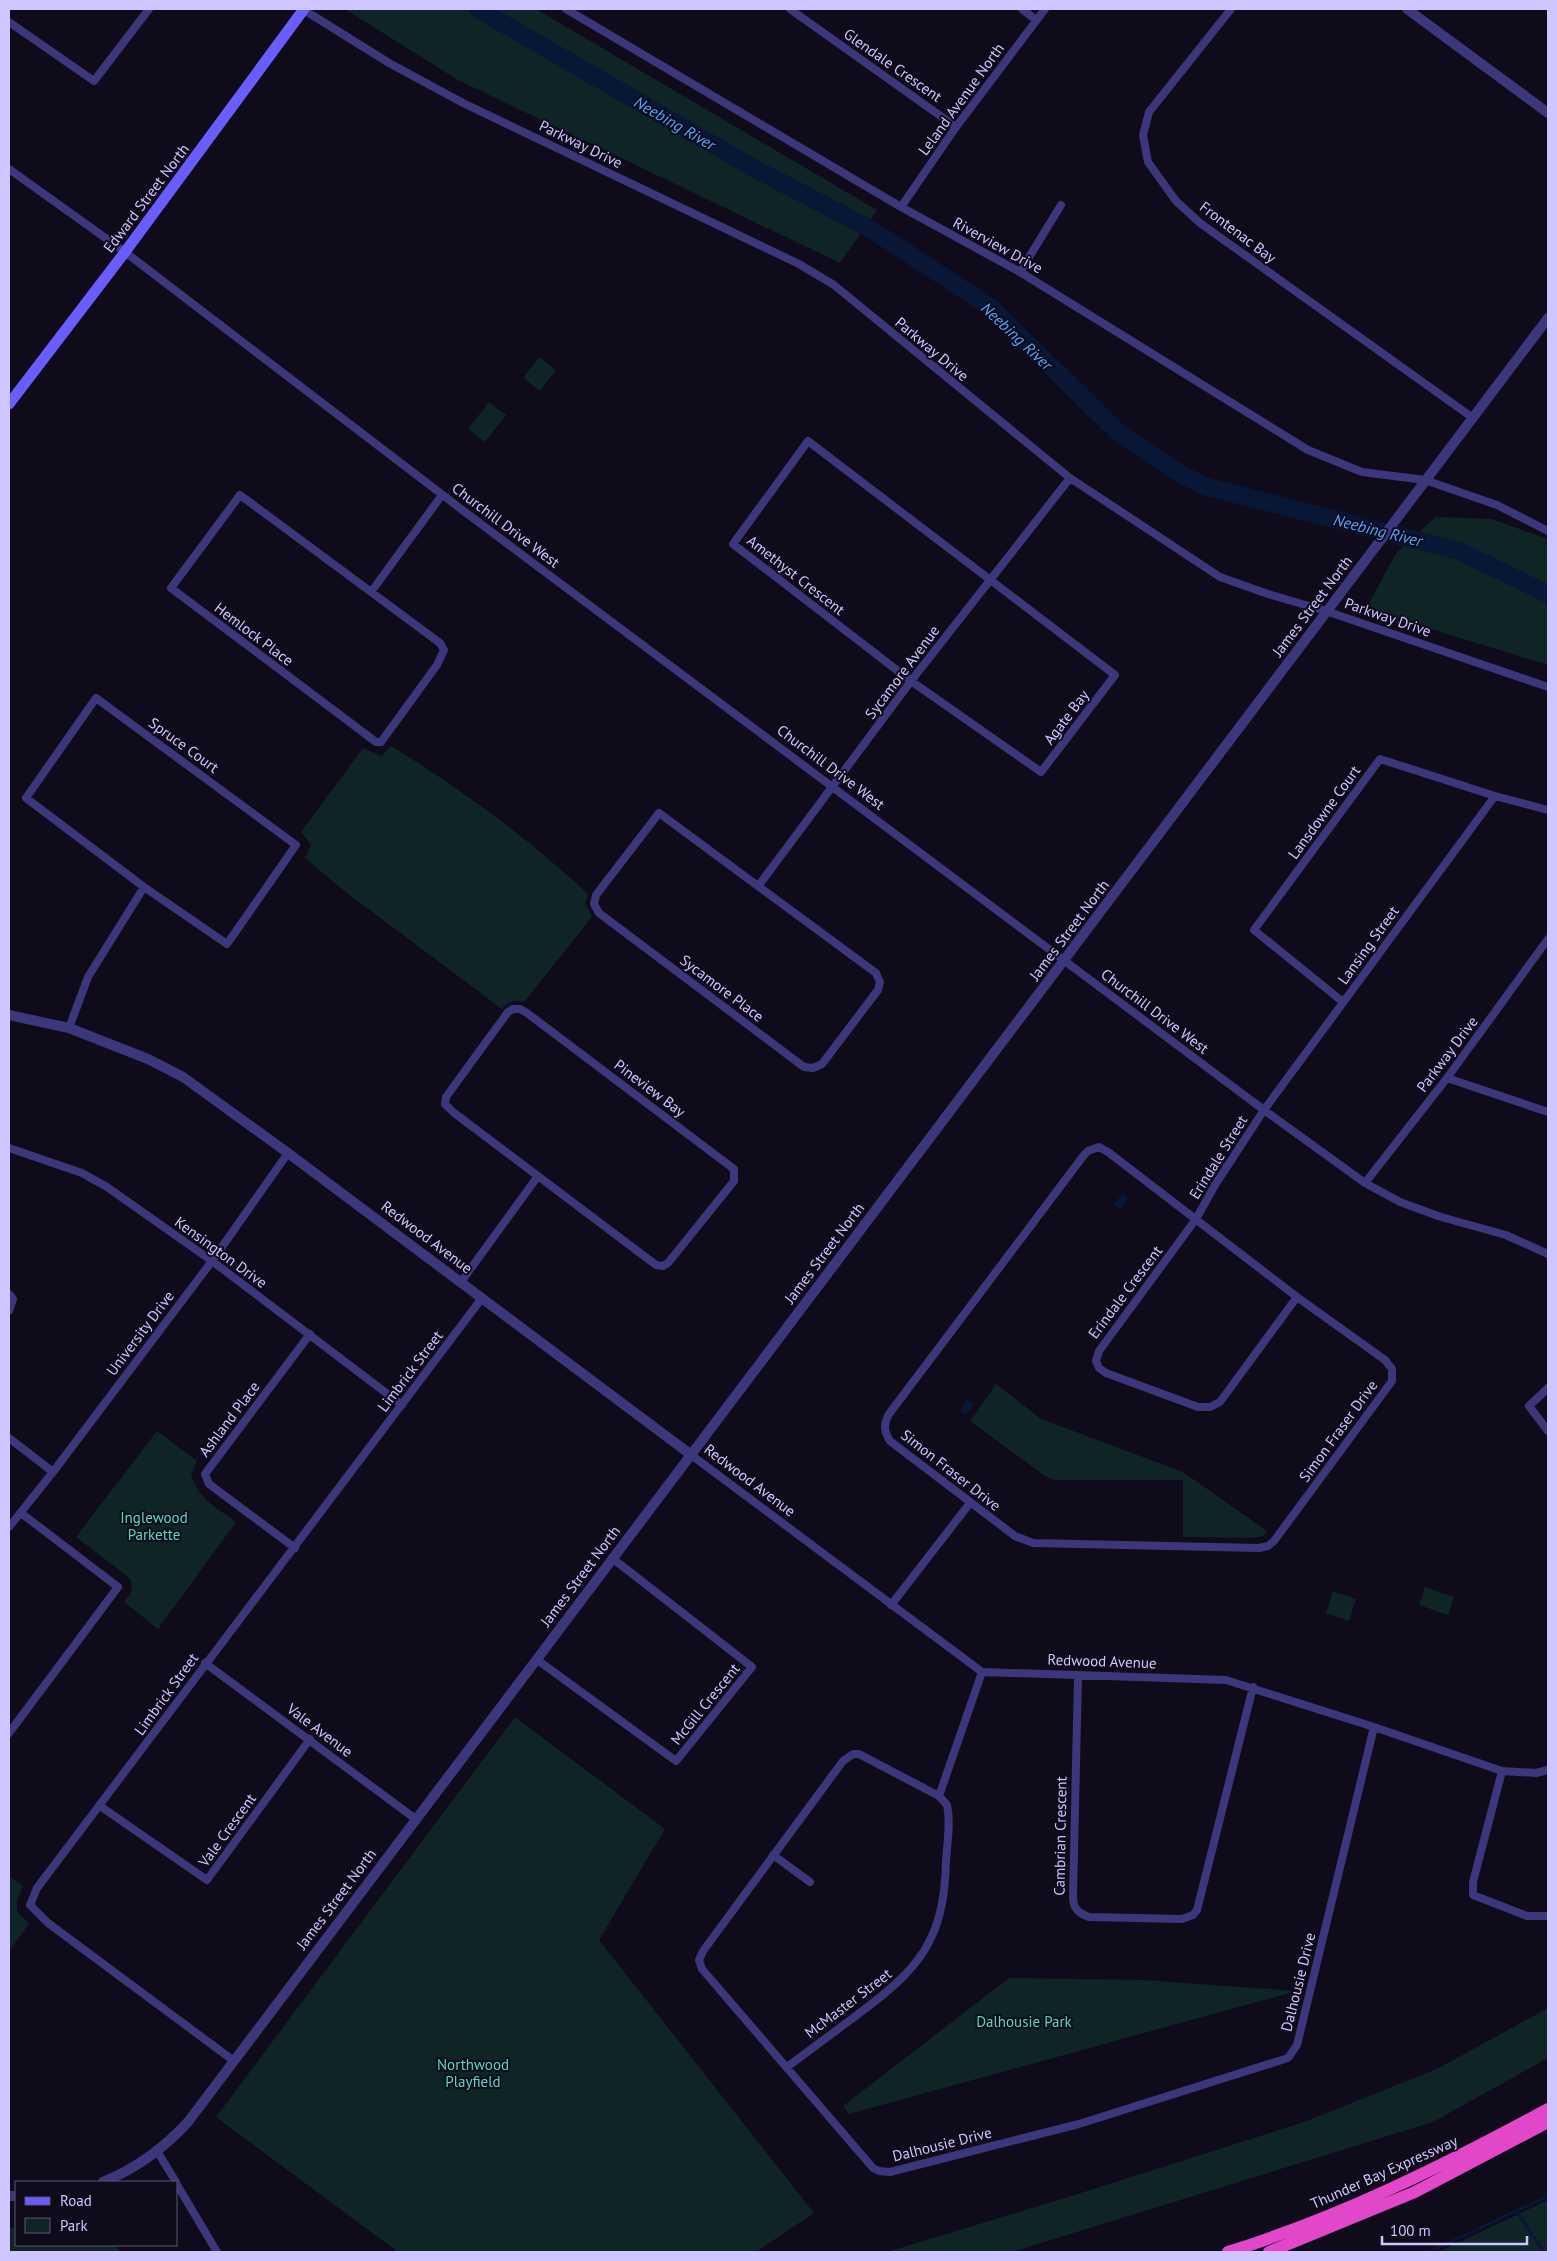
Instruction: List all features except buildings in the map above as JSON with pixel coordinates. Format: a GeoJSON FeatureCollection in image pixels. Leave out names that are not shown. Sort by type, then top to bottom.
{"type":"FeatureCollection","features":[{"type":"Feature","properties":{"kind":"highway","name":"Thunder Bay Expressway"},"geometry":{"type":"LineString","coordinates":[[1228,2252],[1262,2242],[1349,2208],[1478,2148],[1548,2110]]}},
{"type":"Feature","properties":{"kind":"highway","name":"Thunder Bay Expressway"},"geometry":{"type":"LineString","coordinates":[[1269,2252],[1415,2192],[1548,2122]]}},
{"type":"Feature","properties":{"kind":"main road","name":"Edward Street North"},"geometry":{"type":"LineString","coordinates":[[9,404],[125,252],[304,9]]}},
{"type":"Feature","properties":{"kind":"street"},"geometry":{"type":"LineString","coordinates":[[9,22],[94,81],[149,9]]}},
{"type":"Feature","properties":{"kind":"street","name":"Parkway Drive"},"geometry":{"type":"LineString","coordinates":[[304,9],[389,63],[462,103],[799,264],[819,276],[834,286],[1070,478],[1220,576],[1268,594],[1326,611],[1548,687]]}},
{"type":"Feature","properties":{"kind":"street","name":"Riverview Drive"},"geometry":{"type":"LineString","coordinates":[[566,9],[901,207],[1020,272],[1308,450],[1362,472],[1425,480],[1497,505],[1548,531]]}},
{"type":"Feature","properties":{"kind":"street","name":"Glendale Crescent"},"geometry":{"type":"LineString","coordinates":[[790,9],[956,127]]}},
{"type":"Feature","properties":{"kind":"street"},"geometry":{"type":"LineString","coordinates":[[1022,9],[1036,20]]}},
{"type":"Feature","properties":{"kind":"street","name":"Leland Avenue North"},"geometry":{"type":"LineString","coordinates":[[901,207],[956,127],[1045,9]]}},
{"type":"Feature","properties":{"kind":"street","name":"Frontenac Bay"},"geometry":{"type":"LineString","coordinates":[[1231,9],[1149,112],[1143,135],[1148,162],[1176,201],[1200,223],[1473,418]]}},
{"type":"Feature","properties":{"kind":"street"},"geometry":{"type":"LineString","coordinates":[[1413,10],[1548,113]]}},
{"type":"Feature","properties":{"kind":"street","name":"Churchill Drive West"},"geometry":{"type":"LineString","coordinates":[[9,168],[125,252],[442,495],[1364,1183],[1400,1202],[1441,1217],[1506,1235],[1548,1254]]}},
{"type":"Feature","properties":{"kind":"street"},"geometry":{"type":"LineString","coordinates":[[1020,272],[1061,205]]}},
{"type":"Feature","properties":{"kind":"street","name":"James Street North"},"geometry":{"type":"LineString","coordinates":[[105,2181],[142,2162],[173,2138],[188,2122],[690,1454],[1066,960],[1356,571],[1548,318]]}},
{"type":"Feature","properties":{"kind":"street","name":"Amethyst Crescent"},"geometry":{"type":"LineString","coordinates":[[911,681],[733,544],[808,442],[990,582]]}},
{"type":"Feature","properties":{"kind":"street","name":"Sycamore Avenue"},"geometry":{"type":"LineString","coordinates":[[759,885],[911,681],[1070,478]]}},
{"type":"Feature","properties":{"kind":"street","name":"Hemlock Place"},"geometry":{"type":"LineString","coordinates":[[240,495],[371,592],[440,643],[444,650],[438,664],[381,742],[376,742],[170,588],[240,495]]}},
{"type":"Feature","properties":{"kind":"street"},"geometry":{"type":"LineString","coordinates":[[371,592],[442,495]]}},
{"type":"Feature","properties":{"kind":"street","name":"Agate Bay"},"geometry":{"type":"LineString","coordinates":[[911,681],[1041,772],[1115,675],[990,582]]}},
{"type":"Feature","properties":{"kind":"street","name":"Spruce Court"},"geometry":{"type":"LineString","coordinates":[[96,698],[296,844],[227,944],[144,887],[26,798],[96,698]]}},
{"type":"Feature","properties":{"kind":"street","name":"Lansdowne Court"},"geometry":{"type":"LineString","coordinates":[[1344,1002],[1254,930],[1380,759],[1495,796],[1548,810]]}},
{"type":"Feature","properties":{"kind":"street","name":"Lansing Street"},"geometry":{"type":"LineString","coordinates":[[1264,1110],[1495,796]]}},
{"type":"Feature","properties":{"kind":"street","name":"Sycamore Place"},"geometry":{"type":"LineString","coordinates":[[659,812],[759,885],[876,973],[880,982],[878,990],[822,1064],[813,1068],[804,1067],[599,913],[594,904],[596,894],[659,812]]}},
{"type":"Feature","properties":{"kind":"street"},"geometry":{"type":"LineString","coordinates":[[69,1028],[88,977],[144,887]]}},
{"type":"Feature","properties":{"kind":"street","name":"Parkway Drive"},"geometry":{"type":"LineString","coordinates":[[1364,1183],[1447,1078],[1548,939]]}},
{"type":"Feature","properties":{"kind":"street","name":"Pineview Bay"},"geometry":{"type":"LineString","coordinates":[[513,1009],[520,1009],[527,1013],[730,1165],[734,1169],[735,1175],[730,1186],[668,1263],[663,1266],[656,1265],[538,1176],[445,1104],[446,1097],[508,1012],[513,1009]]}},
{"type":"Feature","properties":{"kind":"street","name":"Redwood Avenue"},"geometry":{"type":"LineString","coordinates":[[9,1015],[69,1028],[148,1059],[183,1077],[288,1153],[982,1672],[1226,1680],[1253,1687],[1374,1727],[1502,1772],[1536,1773],[1548,1770]]}},
{"type":"Feature","properties":{"kind":"street"},"geometry":{"type":"LineString","coordinates":[[1447,1078],[1548,1112]]}},
{"type":"Feature","properties":{"kind":"street","name":"Erindale Street"},"geometry":{"type":"LineString","coordinates":[[1196,1219],[1215,1185],[1264,1110]]}},
{"type":"Feature","properties":{"kind":"street","name":"Kensington Drive"},"geometry":{"type":"LineString","coordinates":[[9,1148],[82,1172],[107,1187],[212,1261],[402,1405]]}},
{"type":"Feature","properties":{"kind":"street","name":"Simon Fraser Drive"},"geometry":{"type":"LineString","coordinates":[[1094,1148],[1105,1149],[1196,1219],[1296,1297],[1385,1360],[1392,1369],[1394,1377],[1289,1522],[1268,1546],[1259,1548],[1033,1543],[1015,1536],[890,1441],[885,1432],[885,1422],[934,1353],[1084,1155],[1094,1148]]}},
{"type":"Feature","properties":{"kind":"street","name":"University Drive"},"geometry":{"type":"LineString","coordinates":[[9,1527],[53,1472],[212,1261],[288,1153]]}},
{"type":"Feature","properties":{"kind":"street"},"geometry":{"type":"LineString","coordinates":[[461,1282],[538,1176]]}},
{"type":"Feature","properties":{"kind":"street","name":"Erindale Crescent"},"geometry":{"type":"LineString","coordinates":[[1196,1219],[1099,1351],[1096,1361],[1106,1373],[1198,1407],[1210,1407],[1220,1402],[1296,1297]]}},
{"type":"Feature","properties":{"kind":"street"},"geometry":{"type":"LineString","coordinates":[[9,1294],[13,1299],[9,1311]]}},
{"type":"Feature","properties":{"kind":"street","name":"Limbrick Street"},"geometry":{"type":"LineString","coordinates":[[234,2062],[48,1923],[30,1905],[37,1888],[482,1298]]}},
{"type":"Feature","properties":{"kind":"street","name":"Ashland Place"},"geometry":{"type":"LineString","coordinates":[[295,1548],[209,1484],[205,1474],[310,1334]]}},
{"type":"Feature","properties":{"kind":"street"},"geometry":{"type":"LineString","coordinates":[[1548,1388],[1529,1406],[1548,1431]]}},
{"type":"Feature","properties":{"kind":"street"},"geometry":{"type":"LineString","coordinates":[[9,1438],[53,1472]]}},
{"type":"Feature","properties":{"kind":"street"},"geometry":{"type":"LineString","coordinates":[[891,1605],[970,1503]]}},
{"type":"Feature","properties":{"kind":"street"},"geometry":{"type":"LineString","coordinates":[[9,1733],[118,1587],[21,1513]]}},
{"type":"Feature","properties":{"kind":"street","name":"McGill Crescent"},"geometry":{"type":"LineString","coordinates":[[536,1659],[676,1761],[752,1667],[612,1558]]}},
{"type":"Feature","properties":{"kind":"street","name":"Vale Avenue"},"geometry":{"type":"LineString","coordinates":[[205,1663],[310,1739],[416,1820]]}},
{"type":"Feature","properties":{"kind":"street"},"geometry":{"type":"LineString","coordinates":[[939,1796],[982,1672]]}},
{"type":"Feature","properties":{"kind":"street","name":"Cambrian Crescent"},"geometry":{"type":"LineString","coordinates":[[1078,1676],[1072,1897],[1076,1910],[1089,1916],[1182,1919],[1193,1915],[1197,1910],[1253,1687]]}},
{"type":"Feature","properties":{"kind":"street","name":"Dalhousie Drive"},"geometry":{"type":"LineString","coordinates":[[939,1796],[864,1755],[853,1754],[843,1761],[703,1951],[699,1960],[702,1969],[869,2163],[874,2168],[884,2172],[1079,2124],[1288,2058],[1297,2045],[1374,1727]]}},
{"type":"Feature","properties":{"kind":"street","name":"Vale Crescent"},"geometry":{"type":"LineString","coordinates":[[100,1806],[207,1880],[310,1739]]}},
{"type":"Feature","properties":{"kind":"street"},"geometry":{"type":"LineString","coordinates":[[1502,1772],[1471,1890],[1473,1895],[1527,1916],[1548,1916]]}},
{"type":"Feature","properties":{"kind":"street","name":"McMaster Street"},"geometry":{"type":"LineString","coordinates":[[787,2067],[905,1977],[925,1950],[938,1921],[946,1889],[948,1810],[944,1800],[939,1796]]}},
{"type":"Feature","properties":{"kind":"street"},"geometry":{"type":"LineString","coordinates":[[773,1855],[810,1882]]}},
{"type":"Feature","properties":{"kind":"street"},"geometry":{"type":"LineString","coordinates":[[157,2151],[175,2181]]}},
{"type":"Feature","properties":{"kind":"street"},"geometry":{"type":"LineString","coordinates":[[178,2186],[217,2252]]}},
{"type":"Feature","properties":{"kind":"green space"},"geometry":{"type":"Polygon","coordinates":[[[345,9],[536,9],[877,210],[840,263],[456,79],[345,9]]]}},
{"type":"Feature","properties":{"kind":"green space"},"geometry":{"type":"Polygon","coordinates":[[[539,357],[556,370],[540,391],[523,378],[539,357]]]}},
{"type":"Feature","properties":{"kind":"green space"},"geometry":{"type":"Polygon","coordinates":[[[489,402],[506,415],[485,442],[468,429],[489,402]]]}},
{"type":"Feature","properties":{"kind":"green space"},"geometry":{"type":"Polygon","coordinates":[[[1436,517],[1492,519],[1548,539],[1548,665],[1366,609],[1396,553],[1436,517]]]}},
{"type":"Feature","properties":{"kind":"green space"},"geometry":{"type":"Polygon","coordinates":[[[391,746],[443,779],[493,815],[542,853],[588,894],[585,903],[592,917],[524,1002],[512,1002],[502,1009],[347,893],[305,858],[311,845],[301,832],[363,748],[382,756],[391,746]]]}},
{"type":"Feature","properties":{"kind":"green space"},"geometry":{"type":"Polygon","coordinates":[[[996,1384],[1041,1419],[1183,1472],[1267,1531],[1263,1536],[1254,1538],[1183,1537],[1183,1480],[1055,1480],[1045,1476],[970,1421],[996,1384]]]}},
{"type":"Feature","properties":{"kind":"green space","name":"Inglewood Parkette"},"geometry":{"type":"Polygon","coordinates":[[[157,1431],[197,1461],[191,1474],[194,1483],[203,1497],[236,1522],[158,1629],[124,1602],[132,1591],[131,1580],[76,1537],[157,1431]]]}},
{"type":"Feature","properties":{"kind":"green space"},"geometry":{"type":"Polygon","coordinates":[[[1425,1587],[1454,1597],[1448,1615],[1419,1605],[1425,1587]]]}},
{"type":"Feature","properties":{"kind":"green space"},"geometry":{"type":"Polygon","coordinates":[[[1333,1591],[1356,1599],[1349,1621],[1326,1613],[1333,1591]]]}},
{"type":"Feature","properties":{"kind":"green space","name":"Northwood Playfield"},"geometry":{"type":"Polygon","coordinates":[[[515,1717],[665,1829],[599,1940],[814,2213],[756,2252],[398,2252],[216,2117],[515,1717]]]}},
{"type":"Feature","properties":{"kind":"green space"},"geometry":{"type":"Polygon","coordinates":[[[9,1876],[23,1886],[17,1900],[17,1911],[29,1924],[9,1951],[9,1876]]]}},
{"type":"Feature","properties":{"kind":"green space","name":"Dalhousie Park"},"geometry":{"type":"Polygon","coordinates":[[[1009,1978],[1143,1980],[1297,1991],[849,2114],[843,2106],[1009,1978]]]}},
{"type":"Feature","properties":{"kind":"green space"},"geometry":{"type":"Polygon","coordinates":[[[1548,2008],[1548,2058],[1433,2122],[1012,2252],[887,2252],[1307,2121],[1437,2069],[1548,2008]]]}},
{"type":"Feature","properties":{"kind":"green space"},"geometry":{"type":"Polygon","coordinates":[[[1548,2200],[1548,2252],[1438,2252],[1548,2200]]]}},
{"type":"Feature","properties":{"kind":"green space"},"geometry":{"type":"Polygon","coordinates":[[[9,2227],[15,2229],[15,2246],[117,2246],[121,2252],[9,2252],[9,2227]]]}},
{"type":"Feature","properties":{"kind":"water"},"geometry":{"type":"Polygon","coordinates":[[[1122,1193],[1129,1198],[1120,1210],[1114,1205],[1122,1193]]]}},
{"type":"Feature","properties":{"kind":"water"},"geometry":{"type":"Polygon","coordinates":[[[967,1400],[974,1404],[966,1415],[960,1411],[967,1400]]]}},
{"type":"Feature","properties":{"kind":"waterway","name":"Neebing River"},"geometry":{"type":"LineString","coordinates":[[478,9],[750,166],[874,231],[991,308],[1118,432],[1174,470],[1204,486],[1459,551],[1548,594]]}},
{"type":"Feature","properties":{"kind":"waterway"},"geometry":{"type":"LineString","coordinates":[[1429,2252],[1548,2196]]}},
{"type":"Feature","properties":{"kind":"waterway"},"geometry":{"type":"LineString","coordinates":[[1517,2212],[1544,2252]]}}]}
